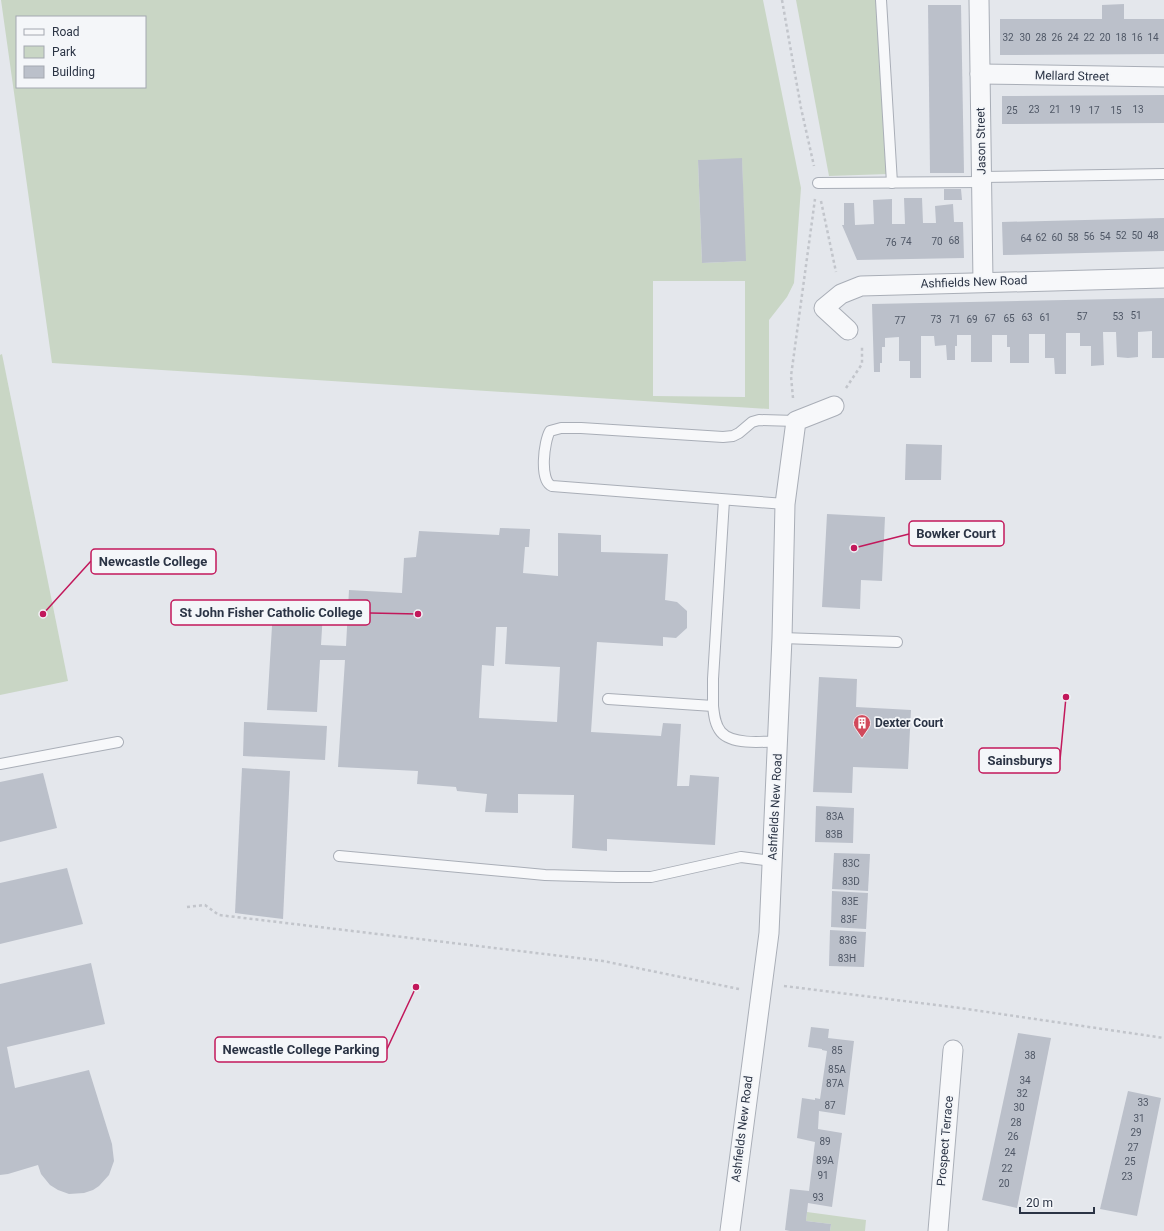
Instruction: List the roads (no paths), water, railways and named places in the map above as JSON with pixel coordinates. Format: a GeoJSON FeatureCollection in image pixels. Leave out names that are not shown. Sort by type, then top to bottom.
{"type":"FeatureCollection","features":[{"type":"Feature","properties":{"kind":"street","name":"Jason Street"},"geometry":{"type":"LineString","coordinates":[[979,0],[983,282]]}},
{"type":"Feature","properties":{"kind":"street","name":"Mellard Street"},"geometry":{"type":"LineString","coordinates":[[980,74],[1164,77]]}},
{"type":"Feature","properties":{"kind":"street","name":"Ashfields New Road"},"geometry":{"type":"LineString","coordinates":[[848,330],[824,308],[841,294],[861,286],[1164,278]]}},
{"type":"Feature","properties":{"kind":"street"},"geometry":{"type":"LineString","coordinates":[[796,421],[834,406]]}},
{"type":"Feature","properties":{"kind":"street","name":"Ashfields New Road"},"geometry":{"type":"LineString","coordinates":[[730,1231],[761,983],[769,933],[782,638],[785,504],[796,421]]}},
{"type":"Feature","properties":{"kind":"street","name":"Prospect Terrace"},"geometry":{"type":"LineString","coordinates":[[938,1231],[953,1050]]}},
{"type":"Feature","properties":{"kind":"lane"},"geometry":{"type":"LineString","coordinates":[[881,0],[892,183]]}},
{"type":"Feature","properties":{"kind":"lane"},"geometry":{"type":"LineString","coordinates":[[818,183],[892,183],[1164,174]]}},
{"type":"Feature","properties":{"kind":"lane"},"geometry":{"type":"LineString","coordinates":[[785,504],[552,486],[545,478],[544,465],[546,436],[550,431],[561,428],[581,428],[723,437],[733,436],[752,422],[759,420],[796,421]]}},
{"type":"Feature","properties":{"kind":"lane"},"geometry":{"type":"LineString","coordinates":[[724,500],[712,679],[715,720],[721,733],[733,739],[748,742],[778,741]]}},
{"type":"Feature","properties":{"kind":"lane"},"geometry":{"type":"LineString","coordinates":[[782,638],[896,642]]}},
{"type":"Feature","properties":{"kind":"lane"},"geometry":{"type":"LineString","coordinates":[[608,699],[713,706]]}},
{"type":"Feature","properties":{"kind":"lane"},"geometry":{"type":"LineString","coordinates":[[0,764],[118,742]]}},
{"type":"Feature","properties":{"kind":"lane"},"geometry":{"type":"LineString","coordinates":[[339,856],[545,875],[624,877],[651,877],[677,873],[741,857],[772,860]]}},
{"type":"Feature","properties":{"kind":"place","name":"Bowker Court"},"geometry":{"type":"Point","coordinates":[854,548]}},
{"type":"Feature","properties":{"kind":"place","name":"Newcastle College"},"geometry":{"type":"Point","coordinates":[43,614]}},
{"type":"Feature","properties":{"kind":"place","name":"St John Fisher Catholic College"},"geometry":{"type":"Point","coordinates":[418,614]}},
{"type":"Feature","properties":{"kind":"place","name":"Sainsburys"},"geometry":{"type":"Point","coordinates":[1066,697]}},
{"type":"Feature","properties":{"kind":"place","name":"Dexter Court"},"geometry":{"type":"Point","coordinates":[862,738]}},
{"type":"Feature","properties":{"kind":"place","name":"Newcastle College Parking"},"geometry":{"type":"Point","coordinates":[416,987]}}]}
